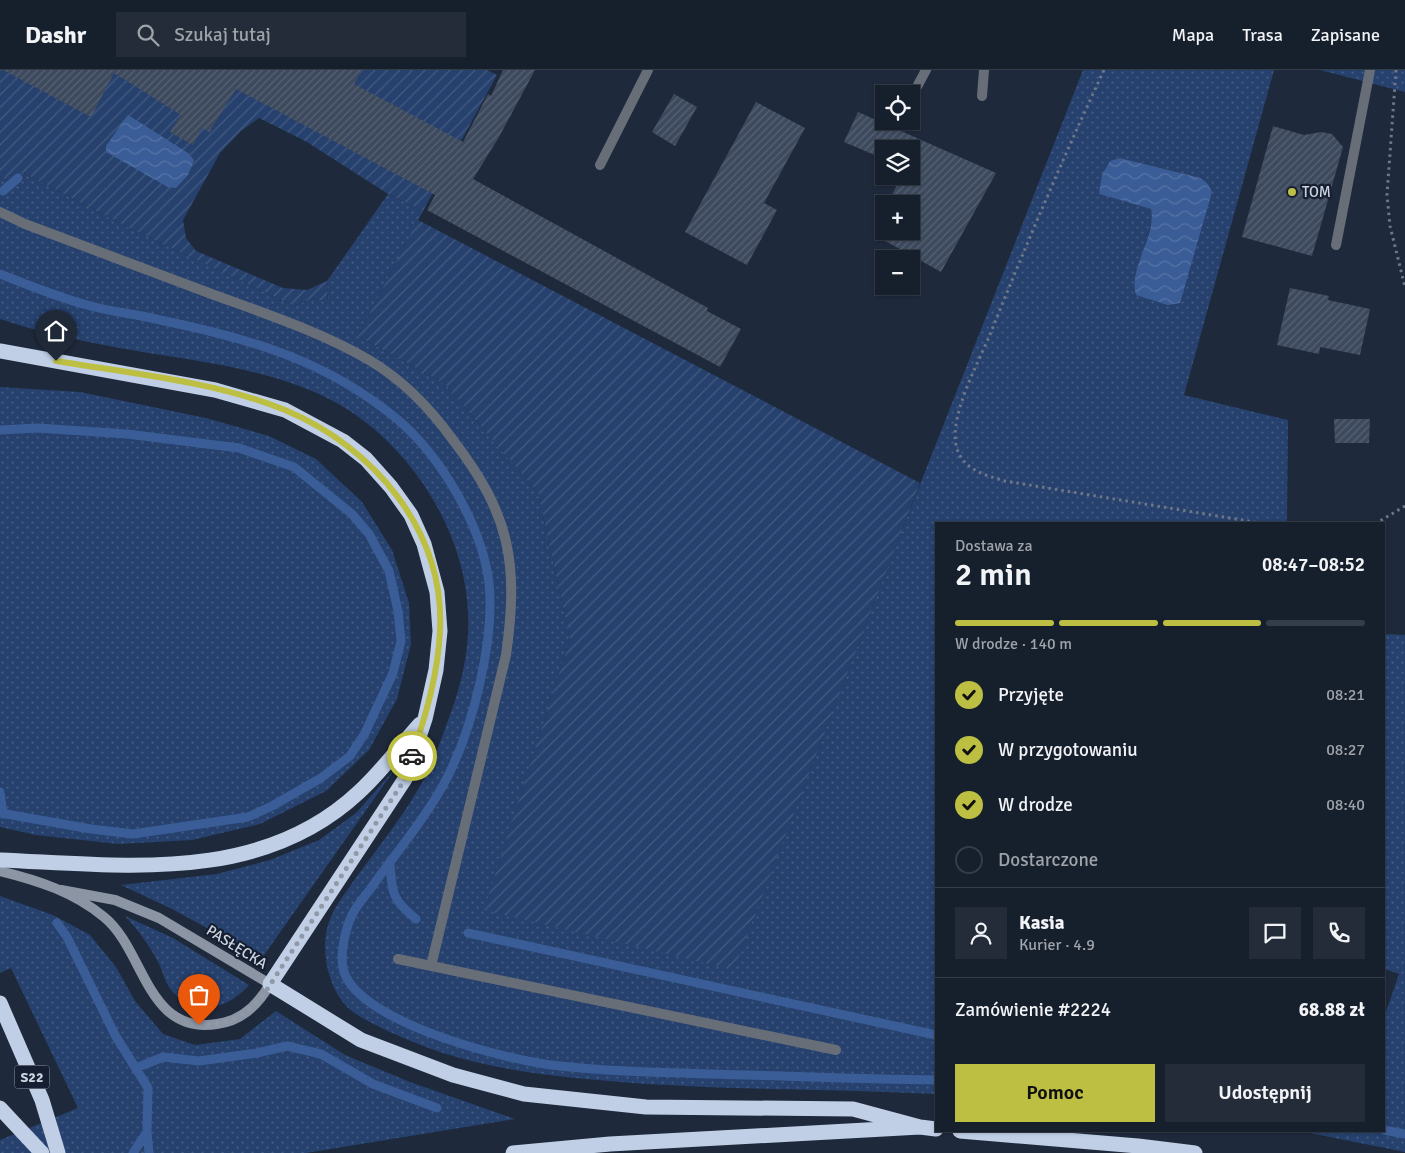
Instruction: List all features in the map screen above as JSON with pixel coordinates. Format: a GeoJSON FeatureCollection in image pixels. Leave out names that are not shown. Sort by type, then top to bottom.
{"type":"FeatureCollection","features":[{"type":"Feature","properties":{"kind":"highway"},"geometry":{"type":"LineString","coordinates":[[0,351],[188,384],[242,396],[285,410],[317,425],[343,441],[366,459],[391,487],[411,516],[424,544],[434,575],[439,602],[440,631],[436,670],[425,719],[405,779],[270,984],[361,1040],[453,1075],[524,1094],[646,1107],[853,1109],[920,1128]]}},
{"type":"Feature","properties":{"kind":"highway"},"geometry":{"type":"LineString","coordinates":[[0,860],[160,866],[200,864],[253,851],[307,830],[328,816],[359,792],[425,719]]}},
{"type":"Feature","properties":{"kind":"highway","name":"S22"},"geometry":{"type":"LineString","coordinates":[[0,1003],[42,1100],[58,1153]]}},
{"type":"Feature","properties":{"kind":"highway"},"geometry":{"type":"LineString","coordinates":[[0,1108],[42,1153]]}},
{"type":"Feature","properties":{"kind":"highway"},"geometry":{"type":"LineString","coordinates":[[512,1153],[610,1144],[920,1128],[935,1129]]}},
{"type":"Feature","properties":{"kind":"highway"},"geometry":{"type":"LineString","coordinates":[[972,1132],[1138,1146],[1195,1153]]}},
{"type":"Feature","properties":{"kind":"main road","name":"PASŁĘCKA"},"geometry":{"type":"LineString","coordinates":[[0,871],[61,890],[116,900],[159,918],[270,984],[251,1009],[230,1022],[199,1025],[184,1021],[170,1013],[158,1001],[148,987],[120,934],[104,917],[61,890]]}},
{"type":"Feature","properties":{"kind":"lane"},"geometry":{"type":"LineString","coordinates":[[600,165],[648,70]]}},
{"type":"Feature","properties":{"kind":"lane"},"geometry":{"type":"LineString","coordinates":[[918,85],[926,70]]}},
{"type":"Feature","properties":{"kind":"lane"},"geometry":{"type":"LineString","coordinates":[[982,96],[984,70]]}},
{"type":"Feature","properties":{"kind":"lane"},"geometry":{"type":"LineString","coordinates":[[1336,245],[1370,70]]}},
{"type":"Feature","properties":{"kind":"lane"},"geometry":{"type":"LineString","coordinates":[[0,212],[25,224],[290,323],[370,361],[413,394],[438,419],[485,484],[500,518],[509,553],[512,597],[511,619],[506,655],[432,966]]}},
{"type":"Feature","properties":{"kind":"lane"},"geometry":{"type":"LineString","coordinates":[[398,959],[836,1050]]}},
{"type":"Feature","properties":{"kind":"path"},"geometry":{"type":"LineString","coordinates":[[1104,70],[1030,235],[966,393],[956,427],[956,444],[959,453],[970,467],[1005,481],[1254,522]]}},
{"type":"Feature","properties":{"kind":"path"},"geometry":{"type":"LineString","coordinates":[[1396,70],[1387,195],[1390,226],[1405,287]]}},
{"type":"Feature","properties":{"kind":"path"},"geometry":{"type":"LineString","coordinates":[[1378,522],[1405,506]]}},
{"type":"Feature","properties":{"kind":"shaded area"},"geometry":{"type":"Polygon","coordinates":[[[0,70],[487,70],[497,75],[423,211],[388,194],[307,142],[259,118],[241,131],[220,153],[183,220],[186,238],[196,251],[283,288],[307,290],[327,281],[328,303],[313,298],[294,306],[131,229],[22,172],[14,185],[0,176],[0,70]]]}},
{"type":"Feature","properties":{"kind":"shaded area"},"geometry":{"type":"Polygon","coordinates":[[[1083,70],[1274,70],[1184,395],[1288,420],[1287,522],[935,522],[935,1094],[683,1086],[570,1078],[519,1071],[443,1053],[365,1020],[347,1007],[335,990],[328,970],[325,949],[327,929],[338,903],[403,814],[422,783],[437,749],[458,691],[467,647],[468,604],[463,574],[454,544],[442,516],[426,489],[408,464],[387,441],[364,421],[339,404],[313,391],[255,372],[51,334],[0,319],[0,176],[14,185],[22,172],[131,229],[294,306],[313,298],[328,303],[327,281],[388,194],[423,211],[358,336],[445,384],[538,493],[570,639],[485,909],[734,969],[895,548],[1083,70]],[[1120,158],[1110,161],[1099,194],[1151,209],[1153,218],[1139,267],[1212,192],[1208,184],[1201,178],[1120,158]]]}},
{"type":"Feature","properties":{"kind":"shaded area"},"geometry":{"type":"Polygon","coordinates":[[[1320,70],[1405,70],[1405,92],[1320,70]]]}},
{"type":"Feature","properties":{"kind":"shaded area"},"geometry":{"type":"Polygon","coordinates":[[[418,220],[920,483],[734,970],[484,910],[570,639],[538,493],[445,384],[358,336],[418,220]]]}},
{"type":"Feature","properties":{"kind":"shaded area"},"geometry":{"type":"Polygon","coordinates":[[[0,387],[80,392],[206,418],[269,436],[316,459],[362,502],[392,550],[409,603],[411,644],[397,699],[369,750],[326,791],[260,824],[192,840],[118,844],[36,835],[0,827],[0,387]]]}},
{"type":"Feature","properties":{"kind":"shaded area"},"geometry":{"type":"Polygon","coordinates":[[[1385,634],[1405,635],[1405,1152],[1305,1132],[1385,1132],[1385,1015],[1399,974],[1385,969],[1385,634]]]}},
{"type":"Feature","properties":{"kind":"shaded area"},"geometry":{"type":"Polygon","coordinates":[[[395,769],[262,958],[172,909],[121,885],[217,874],[270,860],[319,840],[356,813],[395,769]]]}},
{"type":"Feature","properties":{"kind":"shaded area"},"geometry":{"type":"Polygon","coordinates":[[[0,896],[53,915],[90,935],[116,967],[135,1001],[163,1034],[195,1045],[240,1039],[276,1011],[345,1055],[410,1082],[515,1119],[306,1153],[0,1153],[0,1140],[78,1108],[11,968],[0,973],[0,896]]]}},
{"type":"Feature","properties":{"kind":"shaded area"},"geometry":{"type":"Polygon","coordinates":[[[125,916],[173,938],[249,985],[241,993],[221,1005],[201,1007],[191,1005],[181,999],[169,987],[150,948],[125,916]]]}},
{"type":"Feature","properties":{"kind":"water"},"geometry":{"type":"Polygon","coordinates":[[[128,115],[188,153],[194,160],[188,175],[176,188],[168,187],[106,152],[106,146],[128,115]]]}},
{"type":"Feature","properties":{"kind":"water"},"geometry":{"type":"Polygon","coordinates":[[[1120,158],[1201,178],[1208,184],[1212,192],[1180,303],[1168,305],[1136,295],[1136,274],[1150,230],[1151,209],[1099,194],[1102,175],[1110,161],[1120,158]]]}},
{"type":"Feature","properties":{"kind":"building"},"geometry":{"type":"Polygon","coordinates":[[[3,70],[362,70],[354,84],[463,142],[488,94],[491,96],[503,70],[535,70],[499,137],[473,179],[708,308],[707,311],[741,329],[720,367],[427,210],[435,195],[236,89],[209,132],[202,128],[193,145],[170,132],[181,115],[114,73],[91,117],[3,70]]]}},
{"type":"Feature","properties":{"kind":"building"},"geometry":{"type":"Polygon","coordinates":[[[674,94],[697,107],[675,146],[652,132],[674,94]]]}},
{"type":"Feature","properties":{"kind":"building"},"geometry":{"type":"Polygon","coordinates":[[[756,102],[805,128],[764,203],[777,210],[747,265],[685,232],[756,102]]]}},
{"type":"Feature","properties":{"kind":"building"},"geometry":{"type":"Polygon","coordinates":[[[858,112],[875,120],[875,130],[899,130],[996,173],[941,272],[920,260],[920,250],[902,250],[884,240],[920,240],[920,195],[892,195],[897,185],[920,185],[920,140],[875,140],[875,155],[844,142],[858,112]]]}},
{"type":"Feature","properties":{"kind":"building","name":"TOM"},"geometry":{"type":"Polygon","coordinates":[[[1273,126],[1304,135],[1321,132],[1332,134],[1343,147],[1312,256],[1242,237],[1273,126]]]}},
{"type":"Feature","properties":{"kind":"building"},"geometry":{"type":"Polygon","coordinates":[[[1290,288],[1329,296],[1328,300],[1370,309],[1360,355],[1320,347],[1319,354],[1277,345],[1290,288]]]}},
{"type":"Feature","properties":{"kind":"building"},"geometry":{"type":"Polygon","coordinates":[[[1334,419],[1370,419],[1369,443],[1335,443],[1334,419]]]}},
{"type":"Feature","properties":{"kind":"waterway"},"geometry":{"type":"LineString","coordinates":[[3,191],[18,178]]}},
{"type":"Feature","properties":{"kind":"waterway"},"geometry":{"type":"LineString","coordinates":[[0,274],[76,302],[224,335],[285,354],[314,366],[370,399],[397,419],[413,434],[444,472],[468,516],[485,561],[489,583],[489,630],[480,683],[457,757],[440,791],[357,906],[349,921],[343,943],[342,958],[344,972],[356,991],[378,1008],[440,1037],[474,1048],[537,1063],[635,1072],[935,1080]]}},
{"type":"Feature","properties":{"kind":"waterway"},"geometry":{"type":"LineString","coordinates":[[0,430],[38,428],[127,434],[239,448],[294,467],[352,514],[369,534],[389,571],[398,611],[401,641],[393,673],[365,733],[350,756],[321,778],[272,806],[248,817],[133,834],[91,829],[0,813]]}},
{"type":"Feature","properties":{"kind":"waterway"},"geometry":{"type":"LineString","coordinates":[[0,792],[3,814]]}},
{"type":"Feature","properties":{"kind":"waterway"},"geometry":{"type":"LineString","coordinates":[[390,863],[395,895],[402,906],[416,919]]}},
{"type":"Feature","properties":{"kind":"waterway"},"geometry":{"type":"LineString","coordinates":[[57,923],[67,937],[115,1035],[148,1088],[147,1132],[133,1153]]}},
{"type":"Feature","properties":{"kind":"waterway"},"geometry":{"type":"LineString","coordinates":[[468,933],[935,1035]]}},
{"type":"Feature","properties":{"kind":"waterway"},"geometry":{"type":"LineString","coordinates":[[136,1068],[163,1057],[199,1061],[257,1053],[287,1046],[321,1054],[373,1084],[437,1108]]}},
{"type":"Feature","properties":{"kind":"waterway"},"geometry":{"type":"LineString","coordinates":[[1385,1130],[1405,1134]]}},
{"type":"Feature","properties":{"kind":"waterway"},"geometry":{"type":"LineString","coordinates":[[147,1132],[149,1153]]}},
{"type":"Feature","properties":{"kind":"way so far"},"geometry":{"type":"LineString","coordinates":[[199,1025],[216,1025],[230,1022],[251,1009],[264,994],[292,948],[405,779],[412,756]]}},
{"type":"Feature","properties":{"kind":"place","name":"TOM"},"geometry":{"type":"Point","coordinates":[1292,192]}},
{"type":"Feature","properties":{"kind":"route"},"geometry":{"type":"LineString","coordinates":[[56,361],[188,384],[242,396],[285,410],[317,425],[343,441],[366,459],[391,487],[411,516],[432,566],[438,592],[440,631],[436,670],[425,719],[412,756]]}}]}
